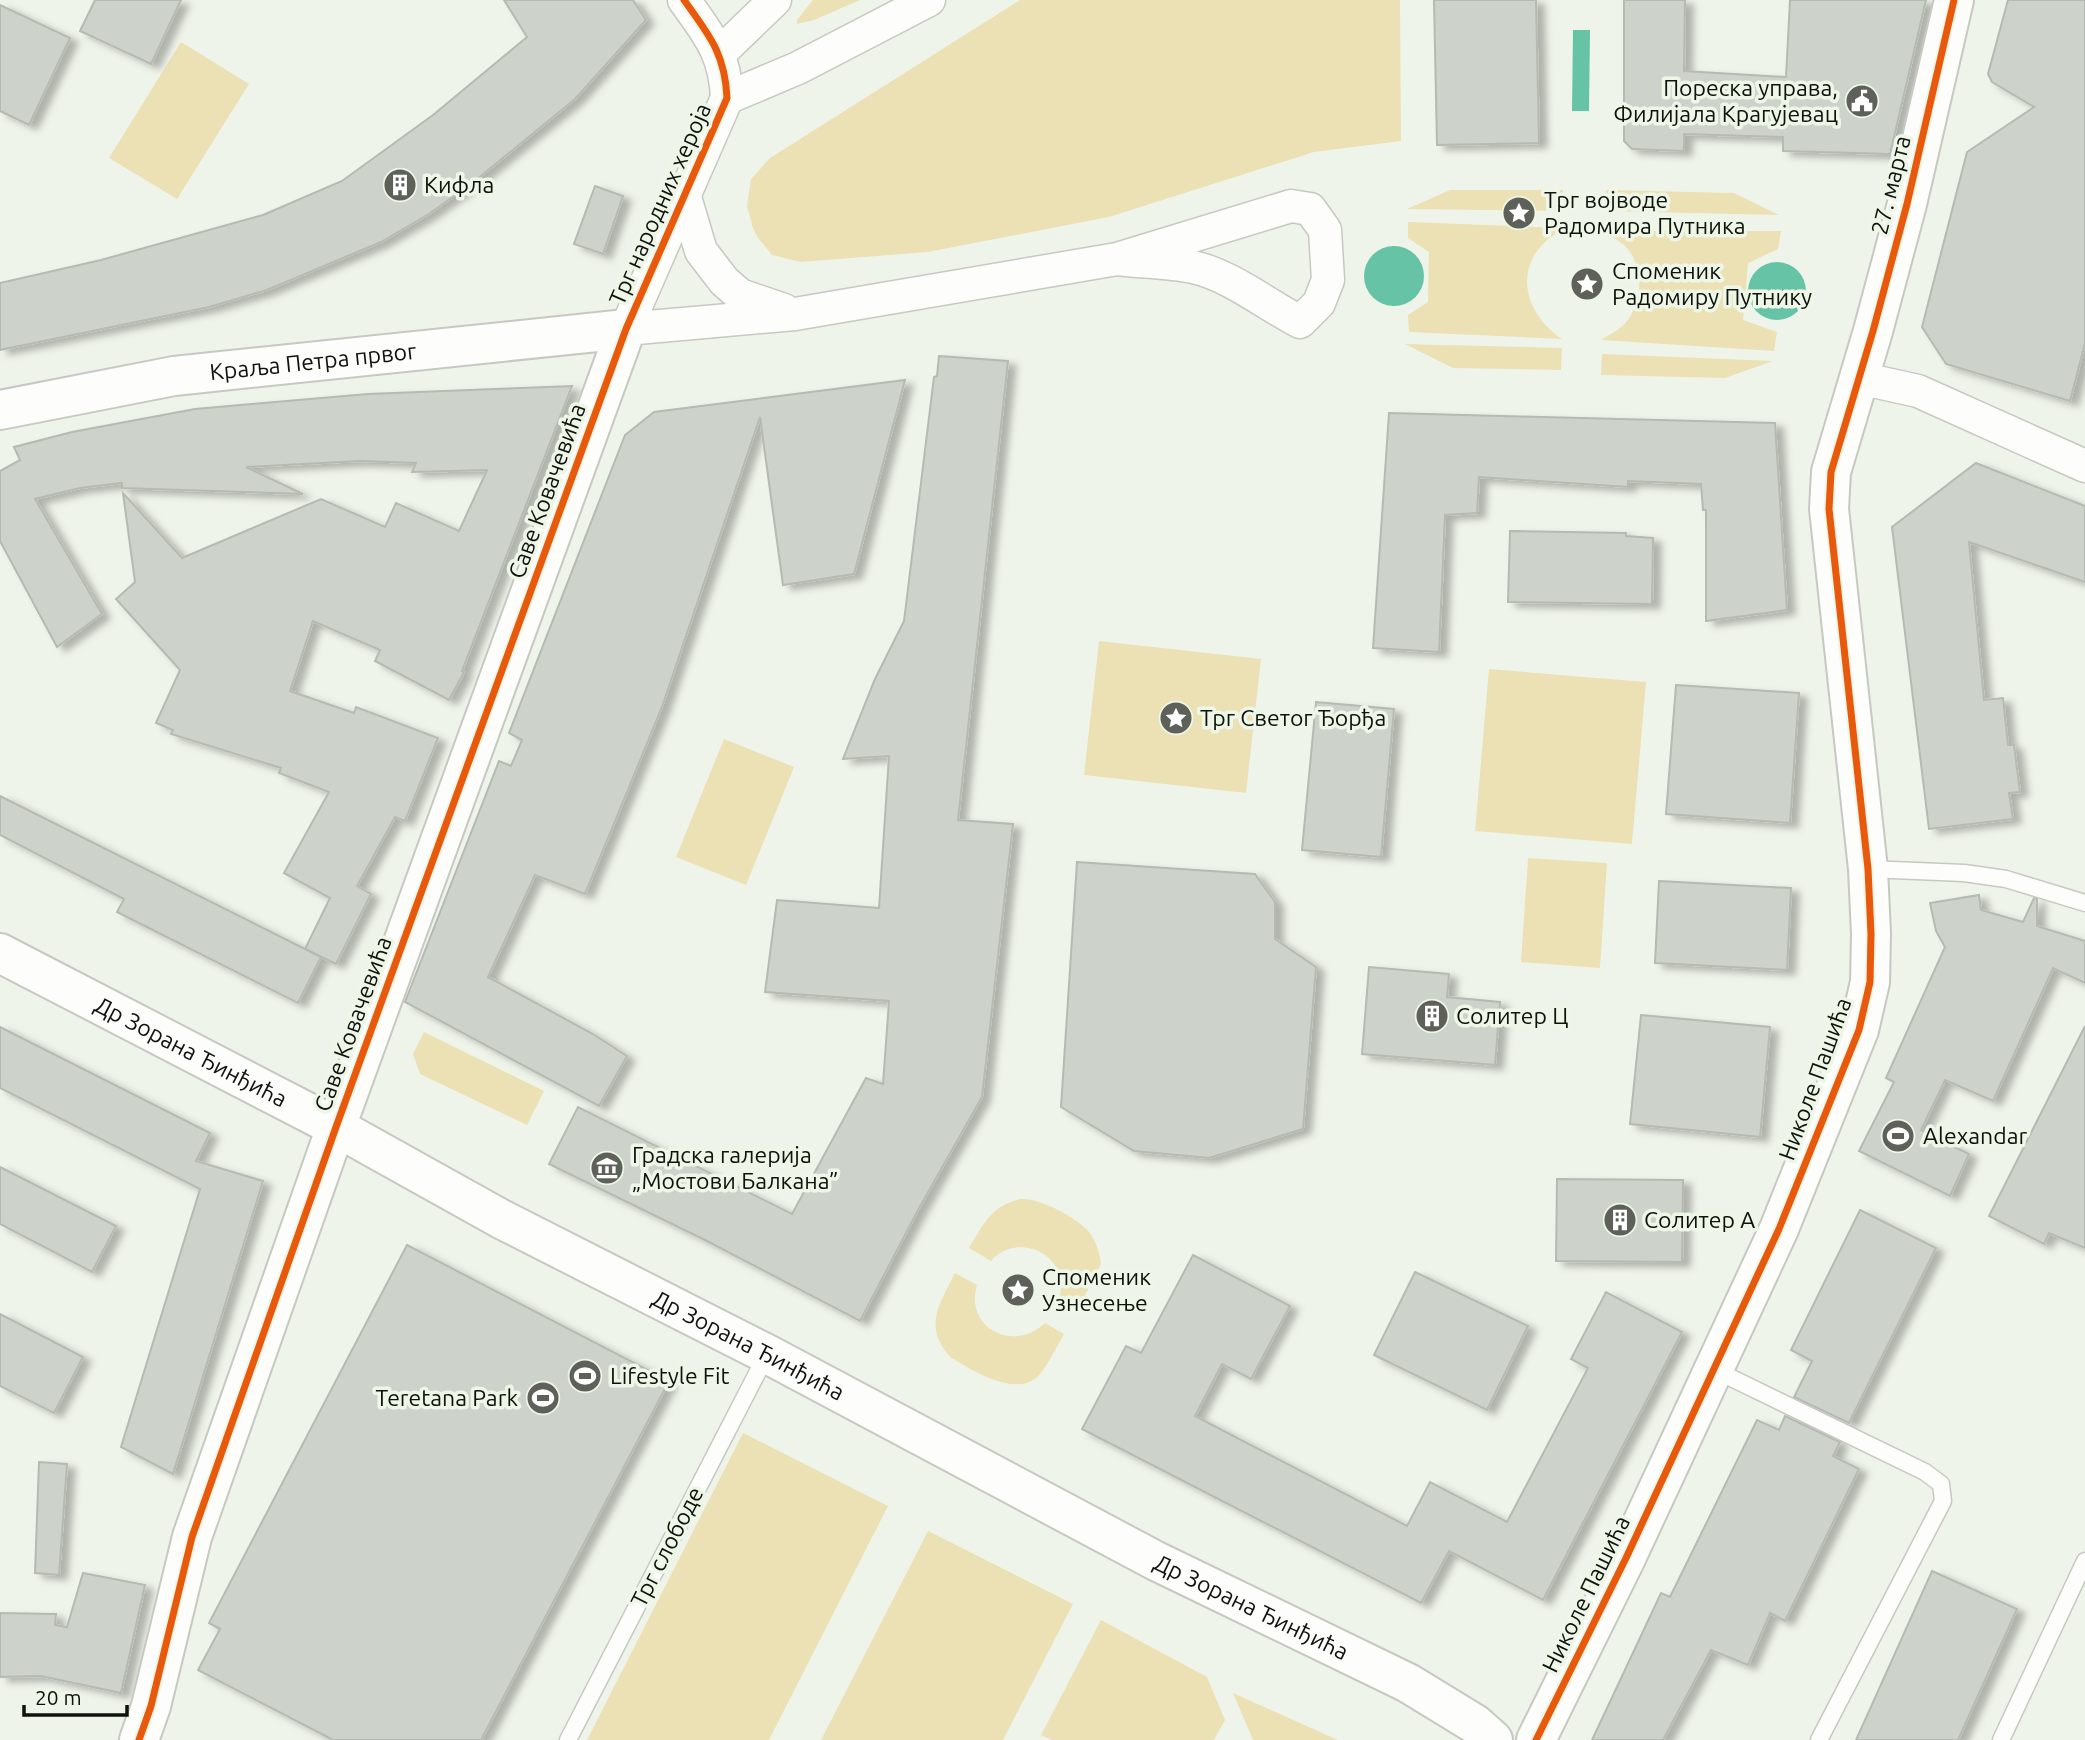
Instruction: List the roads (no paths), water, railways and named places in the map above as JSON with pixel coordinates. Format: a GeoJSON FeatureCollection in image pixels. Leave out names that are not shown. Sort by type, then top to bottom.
{"type":"FeatureCollection","features":[{"type":"Feature","properties":{"kind":"street"},"geometry":{"type":"LineString","coordinates":[[684,0],[720,53],[775,0]]}},
{"type":"Feature","properties":{"kind":"street","name":"Трг народних хероја"},"geometry":{"type":"LineString","coordinates":[[727,97],[798,68],[929,0]]}},
{"type":"Feature","properties":{"kind":"street","name":"27. марта"},"geometry":{"type":"LineString","coordinates":[[1859,378],[1907,204],[1954,0]]}},
{"type":"Feature","properties":{"kind":"street","name":"Трг народних хероја"},"geometry":{"type":"LineString","coordinates":[[720,53],[726,77],[727,97],[626,329],[795,314],[1117,259]]}},
{"type":"Feature","properties":{"kind":"street","name":"Трг народних хероја"},"geometry":{"type":"LineString","coordinates":[[684,194],[701,251],[724,281],[740,295],[795,314]]}},
{"type":"Feature","properties":{"kind":"street"},"geometry":{"type":"LineString","coordinates":[[1291,205],[1310,209],[1325,230],[1328,280],[1319,303],[1300,322],[1271,307],[1239,285],[1194,267],[1117,259],[1291,205]]}},
{"type":"Feature","properties":{"kind":"street","name":"Краља Петра првог"},"geometry":{"type":"LineString","coordinates":[[0,410],[174,376],[626,329]]}},
{"type":"Feature","properties":{"kind":"street","name":"Саве Ковачевића"},"geometry":{"type":"LineString","coordinates":[[139,1740],[151,1706],[192,1537],[336,1126],[626,329]]}},
{"type":"Feature","properties":{"kind":"street"},"geometry":{"type":"LineString","coordinates":[[1859,378],[1918,391],[2085,466]]}},
{"type":"Feature","properties":{"kind":"street","name":"Николе Пашића"},"geometry":{"type":"LineString","coordinates":[[1536,1740],[1715,1370],[1779,1229],[1859,1030],[1870,982],[1868,869],[1829,509],[1831,472],[1859,378]]}},
{"type":"Feature","properties":{"kind":"street","name":"Др Зорана Ђинђића"},"geometry":{"type":"LineString","coordinates":[[0,953],[336,1126],[501,1219],[767,1354],[1156,1561],[1408,1683],[1475,1724],[1493,1740]]}},
{"type":"Feature","properties":{"kind":"lane"},"geometry":{"type":"LineString","coordinates":[[1868,869],[1964,873],[2006,879],[2085,903]]}},
{"type":"Feature","properties":{"kind":"lane","name":"Трг слободе"},"geometry":{"type":"LineString","coordinates":[[568,1740],[767,1354]]}},
{"type":"Feature","properties":{"kind":"lane"},"geometry":{"type":"LineString","coordinates":[[1715,1370],[1925,1472],[1941,1484],[1943,1501],[1819,1740]]}},
{"type":"Feature","properties":{"kind":"lane"},"geometry":{"type":"LineString","coordinates":[[2001,1740],[2085,1561]]}},
{"type":"Feature","properties":{"kind":"place","name":"Пореска управа, Филијала Крагујевац"},"geometry":{"type":"Point","coordinates":[1862,101]}},
{"type":"Feature","properties":{"kind":"place","name":"Кифла"},"geometry":{"type":"Point","coordinates":[400,185]}},
{"type":"Feature","properties":{"kind":"place","name":"Трг војводе Радомира Путника"},"geometry":{"type":"Point","coordinates":[1519,213]}},
{"type":"Feature","properties":{"kind":"place","name":"Споменик Радомиру Путнику"},"geometry":{"type":"Point","coordinates":[1587,284]}},
{"type":"Feature","properties":{"kind":"place","name":"Трг Светог Ђорђа"},"geometry":{"type":"Point","coordinates":[1176,718]}},
{"type":"Feature","properties":{"kind":"place","name":"Солитер Ц"},"geometry":{"type":"Point","coordinates":[1432,1016]}},
{"type":"Feature","properties":{"kind":"place","name":"Alexandar"},"geometry":{"type":"Point","coordinates":[1898,1136]}},
{"type":"Feature","properties":{"kind":"place","name":"Градска галерија „Мостови Балкана”"},"geometry":{"type":"Point","coordinates":[607,1168]}},
{"type":"Feature","properties":{"kind":"place","name":"Солитер А"},"geometry":{"type":"Point","coordinates":[1620,1220]}},
{"type":"Feature","properties":{"kind":"place","name":"Споменик Узнесење"},"geometry":{"type":"Point","coordinates":[1018,1290]}},
{"type":"Feature","properties":{"kind":"place","name":"Lifestyle Fit"},"geometry":{"type":"Point","coordinates":[585,1376]}},
{"type":"Feature","properties":{"kind":"place","name":"Teretana Park"},"geometry":{"type":"Point","coordinates":[543,1398]}}]}
